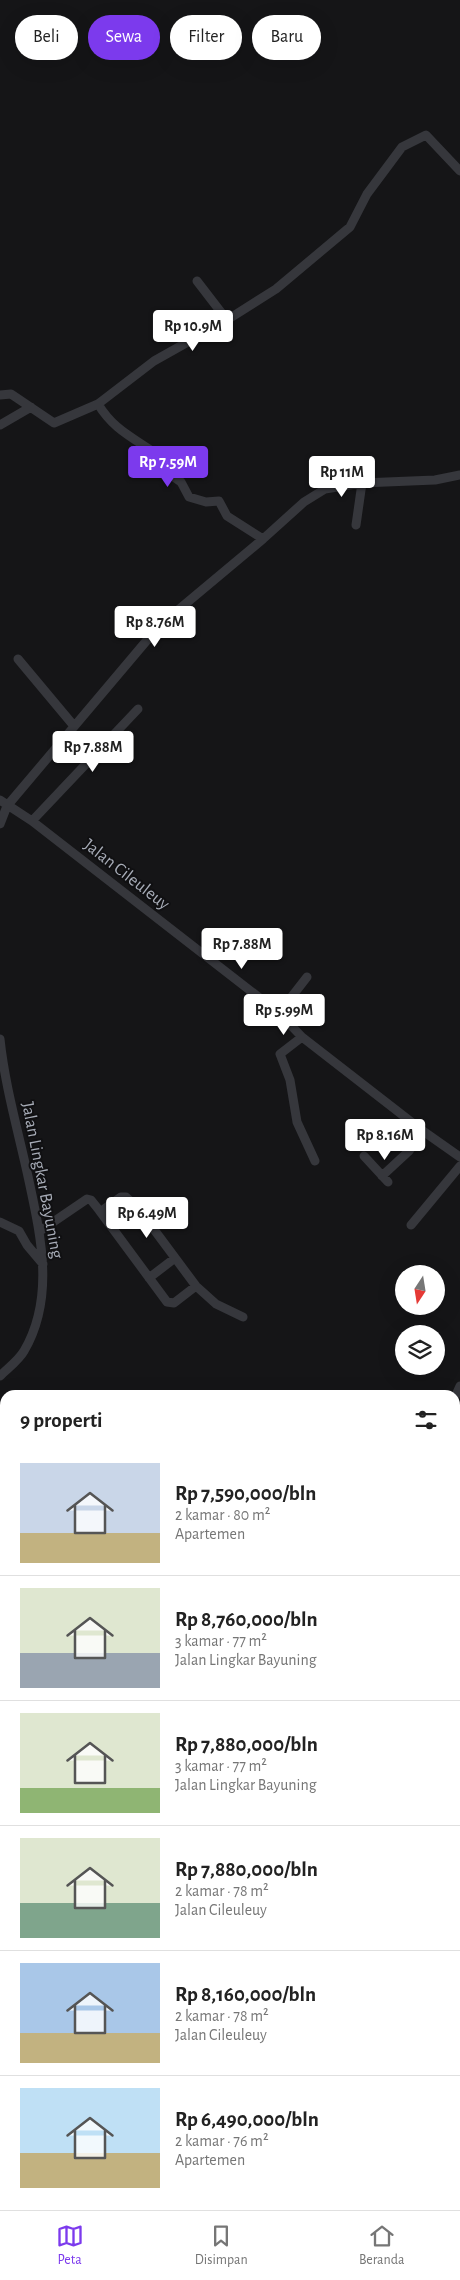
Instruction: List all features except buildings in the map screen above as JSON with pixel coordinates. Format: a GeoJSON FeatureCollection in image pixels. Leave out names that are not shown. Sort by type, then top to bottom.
{"type":"FeatureCollection","features":[{"type":"Feature","properties":{"kind":"street"},"geometry":{"type":"LineString","coordinates":[[0,395],[10,394],[54,423],[98,404],[154,361],[227,320],[276,289],[350,227],[367,194],[402,147],[423,136],[428,136],[460,171]]}},
{"type":"Feature","properties":{"kind":"street"},"geometry":{"type":"LineString","coordinates":[[197,281],[227,320]]}},
{"type":"Feature","properties":{"kind":"street"},"geometry":{"type":"LineString","coordinates":[[98,404],[107,419],[123,433],[150,449],[145,456],[181,482],[189,497],[198,501],[219,501],[227,516],[263,539]]}},
{"type":"Feature","properties":{"kind":"street"},"geometry":{"type":"LineString","coordinates":[[0,425],[31,407]]}},
{"type":"Feature","properties":{"kind":"street"},"geometry":{"type":"LineString","coordinates":[[0,824],[8,806],[159,626],[304,502],[326,489],[358,484],[435,480],[460,475]]}},
{"type":"Feature","properties":{"kind":"street"},"geometry":{"type":"LineString","coordinates":[[356,525],[358,484]]}},
{"type":"Feature","properties":{"kind":"street"},"geometry":{"type":"LineString","coordinates":[[18,659],[74,726]]}},
{"type":"Feature","properties":{"kind":"street"},"geometry":{"type":"LineString","coordinates":[[32,821],[138,709]]}},
{"type":"Feature","properties":{"kind":"street","name":"Jalan Cileuleuy"},"geometry":{"type":"LineString","coordinates":[[0,800],[32,821],[279,1013],[302,1037],[423,1131],[460,1157]]}},
{"type":"Feature","properties":{"kind":"street"},"geometry":{"type":"LineString","coordinates":[[279,1013],[307,977]]}},
{"type":"Feature","properties":{"kind":"street"},"geometry":{"type":"LineString","coordinates":[[302,1037],[280,1054],[290,1080],[296,1117],[315,1161]]}},
{"type":"Feature","properties":{"kind":"street","name":"Jalan Lingkar Bayuning"},"geometry":{"type":"LineString","coordinates":[[0,1039],[3,1069],[40,1231],[44,1265],[36,1322],[30,1339],[23,1353],[0,1376]]}},
{"type":"Feature","properties":{"kind":"street"},"geometry":{"type":"LineString","coordinates":[[364,1156],[385,1179],[423,1131]]}},
{"type":"Feature","properties":{"kind":"street"},"geometry":{"type":"LineString","coordinates":[[411,1225],[460,1166]]}},
{"type":"Feature","properties":{"kind":"street"},"geometry":{"type":"LineString","coordinates":[[99,1210],[107,1208],[121,1197],[131,1200],[196,1286],[216,1304],[243,1317]]}},
{"type":"Feature","properties":{"kind":"street"},"geometry":{"type":"LineString","coordinates":[[40,1231],[87,1199],[91,1200],[167,1302],[174,1303],[196,1286]]}},
{"type":"Feature","properties":{"kind":"street"},"geometry":{"type":"LineString","coordinates":[[0,1222],[19,1231],[27,1245],[44,1265]]}},
{"type":"Feature","properties":{"kind":"street"},"geometry":{"type":"LineString","coordinates":[[149,1278],[175,1258]]}}]}
